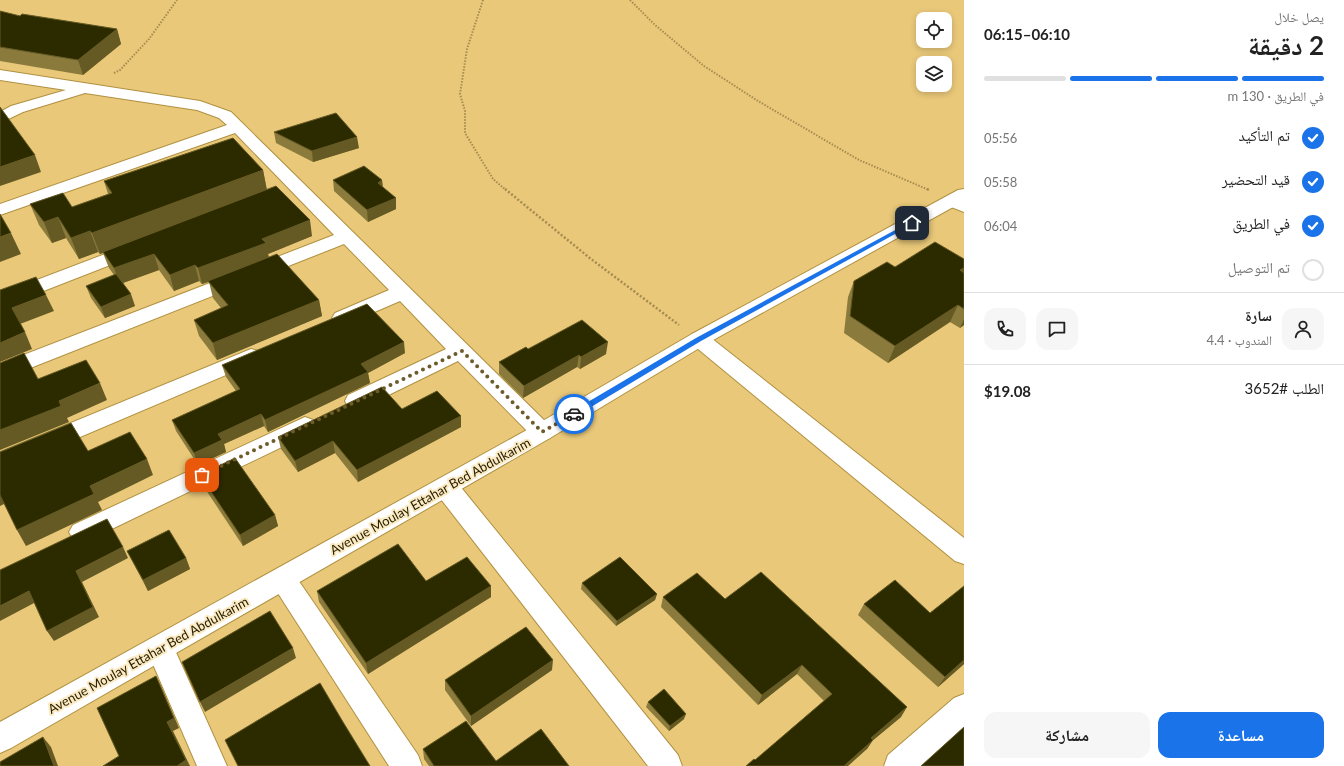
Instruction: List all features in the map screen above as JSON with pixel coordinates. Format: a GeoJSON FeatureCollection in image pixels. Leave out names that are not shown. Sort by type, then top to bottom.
{"type":"FeatureCollection","features":[{"type":"Feature","properties":{"kind":"street"},"geometry":{"type":"LineString","coordinates":[[0,75],[200,106],[225,115],[238,127],[290,189],[348,236],[542,432]]}},
{"type":"Feature","properties":{"kind":"street"},"geometry":{"type":"LineString","coordinates":[[0,118],[17,109],[84,89]]}},
{"type":"Feature","properties":{"kind":"street"},"geometry":{"type":"LineString","coordinates":[[0,210],[238,127]]}},
{"type":"Feature","properties":{"kind":"street","name":"Avenue Moulay Ettahar Bed Abdulkarim"},"geometry":{"type":"LineString","coordinates":[[0,738],[446,487],[699,339],[960,201]]}},
{"type":"Feature","properties":{"kind":"street"},"geometry":{"type":"LineString","coordinates":[[0,372],[348,236]]}},
{"type":"Feature","properties":{"kind":"street"},"geometry":{"type":"LineString","coordinates":[[0,301],[149,244]]}},
{"type":"Feature","properties":{"kind":"street"},"geometry":{"type":"LineString","coordinates":[[322,326],[403,292]]}},
{"type":"Feature","properties":{"kind":"street"},"geometry":{"type":"LineString","coordinates":[[699,339],[964,553]]}},
{"type":"Feature","properties":{"kind":"street"},"geometry":{"type":"LineString","coordinates":[[0,462],[271,348]]}},
{"type":"Feature","properties":{"kind":"street"},"geometry":{"type":"LineString","coordinates":[[65,540],[462,351]]}},
{"type":"Feature","properties":{"kind":"street"},"geometry":{"type":"LineString","coordinates":[[446,487],[667,766]]}},
{"type":"Feature","properties":{"kind":"street"},"geometry":{"type":"LineString","coordinates":[[283,579],[407,766]]}},
{"type":"Feature","properties":{"kind":"street"},"geometry":{"type":"LineString","coordinates":[[160,648],[212,766]]}},
{"type":"Feature","properties":{"kind":"street"},"geometry":{"type":"LineString","coordinates":[[899,766],[964,708]]}},
{"type":"Feature","properties":{"kind":"path"},"geometry":{"type":"LineString","coordinates":[[84,89],[120,70],[149,39],[171,7],[178,0]]}},
{"type":"Feature","properties":{"kind":"path"},"geometry":{"type":"LineString","coordinates":[[483,0],[467,49],[460,94],[465,110],[465,133],[493,179],[591,259],[699,339]]}},
{"type":"Feature","properties":{"kind":"path"},"geometry":{"type":"LineString","coordinates":[[630,0],[655,25],[704,66],[758,101],[859,160],[960,201]]}},
{"type":"Feature","properties":{"kind":"building"},"geometry":{"type":"Polygon","coordinates":[[[0,11],[20,16],[22,14],[117,29],[78,60],[0,47],[0,11]]]}},
{"type":"Feature","properties":{"kind":"building"},"geometry":{"type":"Polygon","coordinates":[[[0,107],[35,155],[0,167],[0,107]]]}},
{"type":"Feature","properties":{"kind":"building"},"geometry":{"type":"Polygon","coordinates":[[[336,113],[357,137],[312,151],[274,132],[336,113]]]}},
{"type":"Feature","properties":{"kind":"building"},"geometry":{"type":"Polygon","coordinates":[[[233,138],[263,170],[92,233],[90,231],[71,238],[58,217],[44,222],[30,204],[63,193],[72,207],[112,193],[104,181],[233,138]]]}},
{"type":"Feature","properties":{"kind":"building"},"geometry":{"type":"Polygon","coordinates":[[[364,166],[382,180],[378,183],[396,198],[367,210],[333,180],[364,166]]]}},
{"type":"Feature","properties":{"kind":"building"},"geometry":{"type":"Polygon","coordinates":[[[276,186],[310,220],[262,239],[266,243],[198,268],[195,265],[170,275],[154,254],[114,268],[103,252],[276,186]]]}},
{"type":"Feature","properties":{"kind":"building"},"geometry":{"type":"Polygon","coordinates":[[[0,214],[11,233],[0,237],[0,214]]]}},
{"type":"Feature","properties":{"kind":"building"},"geometry":{"type":"Polygon","coordinates":[[[935,242],[964,259],[964,268],[960,270],[964,273],[964,309],[958,305],[895,346],[850,316],[854,281],[887,262],[895,267],[935,242]]]}},
{"type":"Feature","properties":{"kind":"building"},"geometry":{"type":"Polygon","coordinates":[[[277,254],[319,300],[213,343],[194,320],[228,305],[208,281],[277,254]]]}},
{"type":"Feature","properties":{"kind":"building"},"geometry":{"type":"Polygon","coordinates":[[[116,274],[131,294],[101,307],[86,286],[116,274]]]}},
{"type":"Feature","properties":{"kind":"building"},"geometry":{"type":"Polygon","coordinates":[[[36,277],[46,295],[12,308],[25,332],[0,343],[0,290],[36,277]]]}},
{"type":"Feature","properties":{"kind":"building"},"geometry":{"type":"Polygon","coordinates":[[[367,304],[404,342],[361,364],[368,372],[265,420],[261,414],[218,434],[222,440],[194,453],[172,420],[240,389],[222,365],[367,304]]]}},
{"type":"Feature","properties":{"kind":"building"},"geometry":{"type":"Polygon","coordinates":[[[582,320],[608,342],[581,357],[579,355],[524,386],[499,362],[526,347],[528,349],[582,320]]]}},
{"type":"Feature","properties":{"kind":"building"},"geometry":{"type":"Polygon","coordinates":[[[24,353],[38,379],[86,360],[100,383],[59,401],[61,406],[0,430],[0,363],[24,353]]]}},
{"type":"Feature","properties":{"kind":"building"},"geometry":{"type":"Polygon","coordinates":[[[382,387],[402,409],[437,391],[461,416],[357,470],[333,441],[295,461],[278,437],[382,387]]]}},
{"type":"Feature","properties":{"kind":"building"},"geometry":{"type":"Polygon","coordinates":[[[71,423],[88,451],[130,432],[147,459],[90,486],[94,494],[17,530],[0,495],[0,452],[71,423]]]}},
{"type":"Feature","properties":{"kind":"building"},"geometry":{"type":"Polygon","coordinates":[[[235,458],[275,515],[240,535],[200,475],[235,458]]]}},
{"type":"Feature","properties":{"kind":"building"},"geometry":{"type":"Polygon","coordinates":[[[107,519],[123,547],[76,571],[93,607],[47,631],[29,591],[0,606],[0,570],[107,519]]]}},
{"type":"Feature","properties":{"kind":"building"},"geometry":{"type":"Polygon","coordinates":[[[169,530],[186,558],[143,580],[127,551],[169,530]]]}},
{"type":"Feature","properties":{"kind":"building"},"geometry":{"type":"Polygon","coordinates":[[[398,544],[426,581],[467,557],[491,586],[366,663],[317,591],[398,544]]]}},
{"type":"Feature","properties":{"kind":"building"},"geometry":{"type":"Polygon","coordinates":[[[620,557],[657,594],[617,621],[582,583],[620,557]]]}},
{"type":"Feature","properties":{"kind":"building"},"geometry":{"type":"Polygon","coordinates":[[[761,572],[907,707],[871,738],[873,740],[844,766],[746,766],[832,694],[802,665],[762,695],[663,597],[697,573],[725,599],[761,572]]]}},
{"type":"Feature","properties":{"kind":"building"},"geometry":{"type":"Polygon","coordinates":[[[895,580],[930,613],[964,586],[964,660],[945,677],[864,604],[895,580]]]}},
{"type":"Feature","properties":{"kind":"building"},"geometry":{"type":"Polygon","coordinates":[[[270,611],[293,648],[200,702],[182,662],[270,611]]]}},
{"type":"Feature","properties":{"kind":"building"},"geometry":{"type":"Polygon","coordinates":[[[526,627],[553,660],[471,716],[445,680],[526,627]]]}},
{"type":"Feature","properties":{"kind":"building"},"geometry":{"type":"Polygon","coordinates":[[[156,676],[174,718],[167,722],[186,760],[177,766],[103,766],[119,756],[97,708],[156,676]]]}},
{"type":"Feature","properties":{"kind":"building"},"geometry":{"type":"Polygon","coordinates":[[[320,683],[370,766],[238,766],[225,740],[320,683]]]}},
{"type":"Feature","properties":{"kind":"building"},"geometry":{"type":"Polygon","coordinates":[[[664,689],[686,714],[670,726],[648,702],[664,689]]]}},
{"type":"Feature","properties":{"kind":"building"},"geometry":{"type":"Polygon","coordinates":[[[466,721],[496,761],[541,729],[569,766],[434,766],[423,749],[466,721]]]}},
{"type":"Feature","properties":{"kind":"building"},"geometry":{"type":"Polygon","coordinates":[[[964,727],[964,766],[921,766],[964,727]]]}},
{"type":"Feature","properties":{"kind":"building"},"geometry":{"type":"Polygon","coordinates":[[[43,737],[54,766],[0,766],[0,762],[43,737]]]}},
{"type":"Feature","properties":{"kind":"way so far"},"geometry":{"type":"LineString","coordinates":[[202,475],[462,351],[542,432],[574,414]]}},
{"type":"Feature","properties":{"kind":"route"},"geometry":{"type":"LineString","coordinates":[[574,414],[699,339],[912,223]]}}]}
